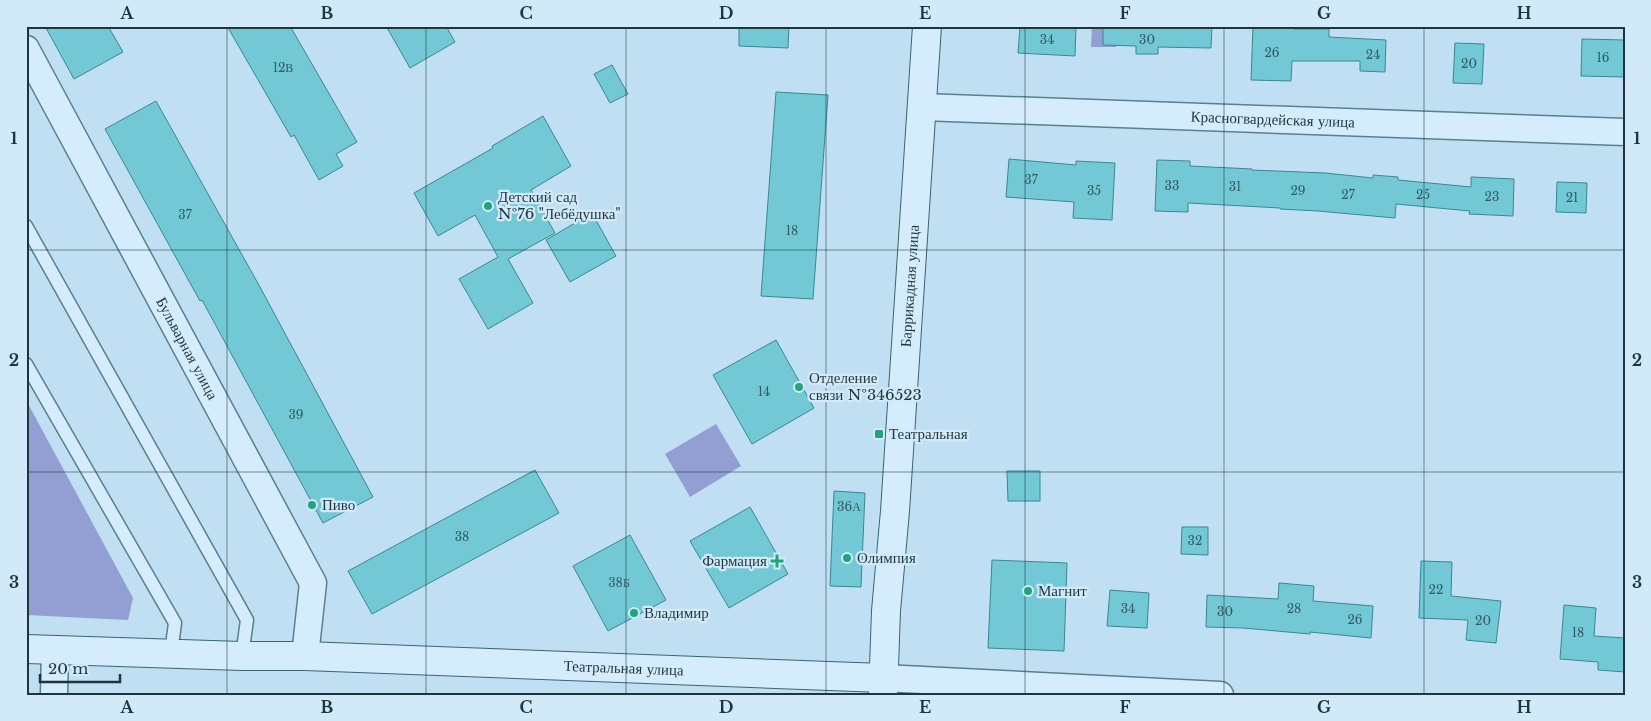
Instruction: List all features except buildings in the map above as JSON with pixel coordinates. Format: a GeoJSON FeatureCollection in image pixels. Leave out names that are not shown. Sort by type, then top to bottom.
{"type":"FeatureCollection","features":[{"type":"Feature","properties":{"kind":"main road","name":"Баррикадная улица"},"geometry":{"type":"LineString","coordinates":[[883,686],[886,610],[895,511],[927,26]]}},
{"type":"Feature","properties":{"kind":"main road","name":"Театральная улица"},"geometry":{"type":"LineString","coordinates":[[26,649],[242,656],[305,656],[883,686]]}},
{"type":"Feature","properties":{"kind":"street","name":"Бульварная улица"},"geometry":{"type":"LineString","coordinates":[[26,49],[313,583],[305,656]]}},
{"type":"Feature","properties":{"kind":"street","name":"Красногвардейская улица"},"geometry":{"type":"LineString","coordinates":[[922,107],[1625,132]]}},
{"type":"Feature","properties":{"kind":"street"},"geometry":{"type":"LineString","coordinates":[[54,695],[55,650]]}},
{"type":"Feature","properties":{"kind":"street","name":"Театральная улица"},"geometry":{"type":"LineString","coordinates":[[883,686],[1220,695]]}},
{"type":"Feature","properties":{"kind":"lane"},"geometry":{"type":"LineString","coordinates":[[26,226],[246,620],[242,656]]}},
{"type":"Feature","properties":{"kind":"lane"},"geometry":{"type":"LineString","coordinates":[[26,364],[175,623],[171,653]]}},
{"type":"Feature","properties":{"kind":"shaded area"},"geometry":{"type":"Polygon","coordinates":[[[1092,26],[1116,26],[1116,47],[1091,47],[1092,26]]]}},
{"type":"Feature","properties":{"kind":"shaded area"},"geometry":{"type":"Polygon","coordinates":[[[26,400],[133,598],[128,620],[26,615],[26,400]]]}},
{"type":"Feature","properties":{"kind":"shaded area"},"geometry":{"type":"Polygon","coordinates":[[[716,424],[741,466],[690,497],[665,454],[716,424]]]}},
{"type":"Feature","properties":{"kind":"place","name":"Детский сад №76 \"Лебёдушка\""},"geometry":{"type":"Point","coordinates":[488,206]}},
{"type":"Feature","properties":{"kind":"place","name":"Отделение связи №346523"},"geometry":{"type":"Point","coordinates":[799,387]}},
{"type":"Feature","properties":{"kind":"place","name":"Театральная"},"geometry":{"type":"Point","coordinates":[879,434]}},
{"type":"Feature","properties":{"kind":"place","name":"Пиво"},"geometry":{"type":"Point","coordinates":[312,505]}},
{"type":"Feature","properties":{"kind":"place","name":"Олимпия"},"geometry":{"type":"Point","coordinates":[847,558]}},
{"type":"Feature","properties":{"kind":"place","name":"Фармация"},"geometry":{"type":"Point","coordinates":[777,561]}},
{"type":"Feature","properties":{"kind":"place","name":"Магнит"},"geometry":{"type":"Point","coordinates":[1028,591]}},
{"type":"Feature","properties":{"kind":"place","name":"Владимир"},"geometry":{"type":"Point","coordinates":[634,613]}}]}
